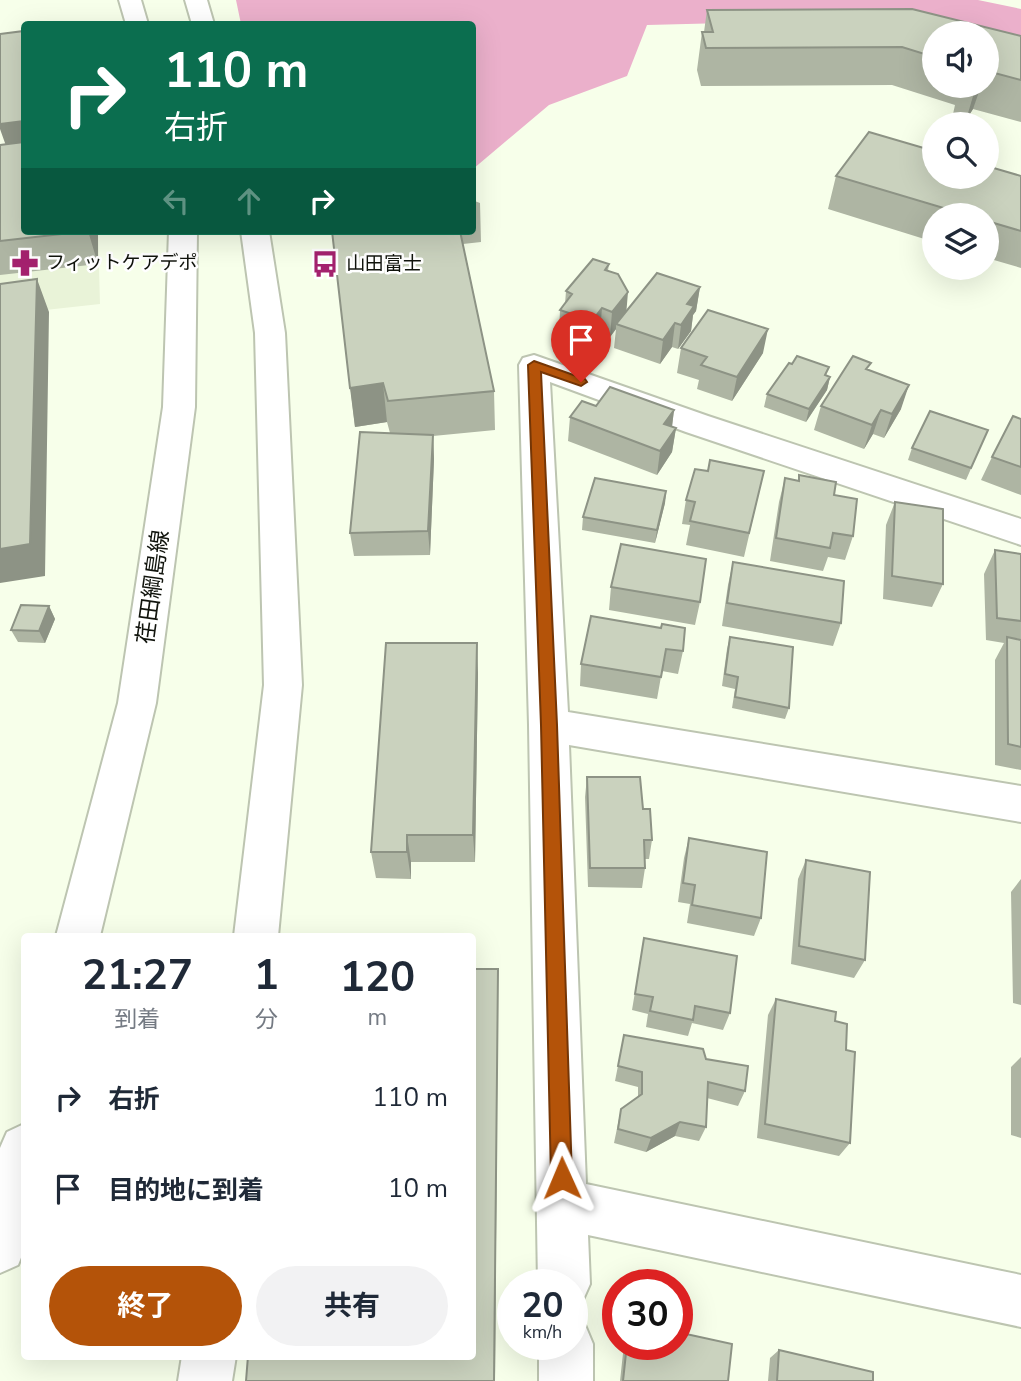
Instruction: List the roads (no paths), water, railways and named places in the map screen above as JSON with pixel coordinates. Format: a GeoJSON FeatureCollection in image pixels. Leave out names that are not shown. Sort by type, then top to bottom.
{"type":"FeatureCollection","features":[{"type":"Feature","properties":{"kind":"street"},"geometry":{"type":"LineString","coordinates":[[130,0],[136,21]]}},
{"type":"Feature","properties":{"kind":"street"},"geometry":{"type":"LineString","coordinates":[[196,0],[202,21]]}},
{"type":"Feature","properties":{"kind":"street","name":"荏田綱島線"},"geometry":{"type":"LineString","coordinates":[[79,933],[137,703],[179,407],[183,235]]}},
{"type":"Feature","properties":{"kind":"street"},"geometry":{"type":"LineString","coordinates":[[256,235],[270,334],[283,685],[256,933]]}},
{"type":"Feature","properties":{"kind":"street"},"geometry":{"type":"LineString","coordinates":[[564,1269],[549,725],[534,365],[697,424],[1021,532]]}},
{"type":"Feature","properties":{"kind":"street"},"geometry":{"type":"LineString","coordinates":[[549,725],[1021,804]]}},
{"type":"Feature","properties":{"kind":"street"},"geometry":{"type":"LineString","coordinates":[[0,1247],[21,1161]]}},
{"type":"Feature","properties":{"kind":"street"},"geometry":{"type":"LineString","coordinates":[[562,1204],[1021,1301]]}},
{"type":"Feature","properties":{"kind":"street"},"geometry":{"type":"LineString","coordinates":[[205,1381],[208,1360]]}},
{"type":"Feature","properties":{"kind":"street"},"geometry":{"type":"LineString","coordinates":[[566,1360],[566,1381]]}},
{"type":"Feature","properties":{"kind":"place","name":"フィットケアデポ"},"geometry":{"type":"Point","coordinates":[25,263]}},
{"type":"Feature","properties":{"kind":"place","name":"山田富士"},"geometry":{"type":"Point","coordinates":[325,264]}}]}
